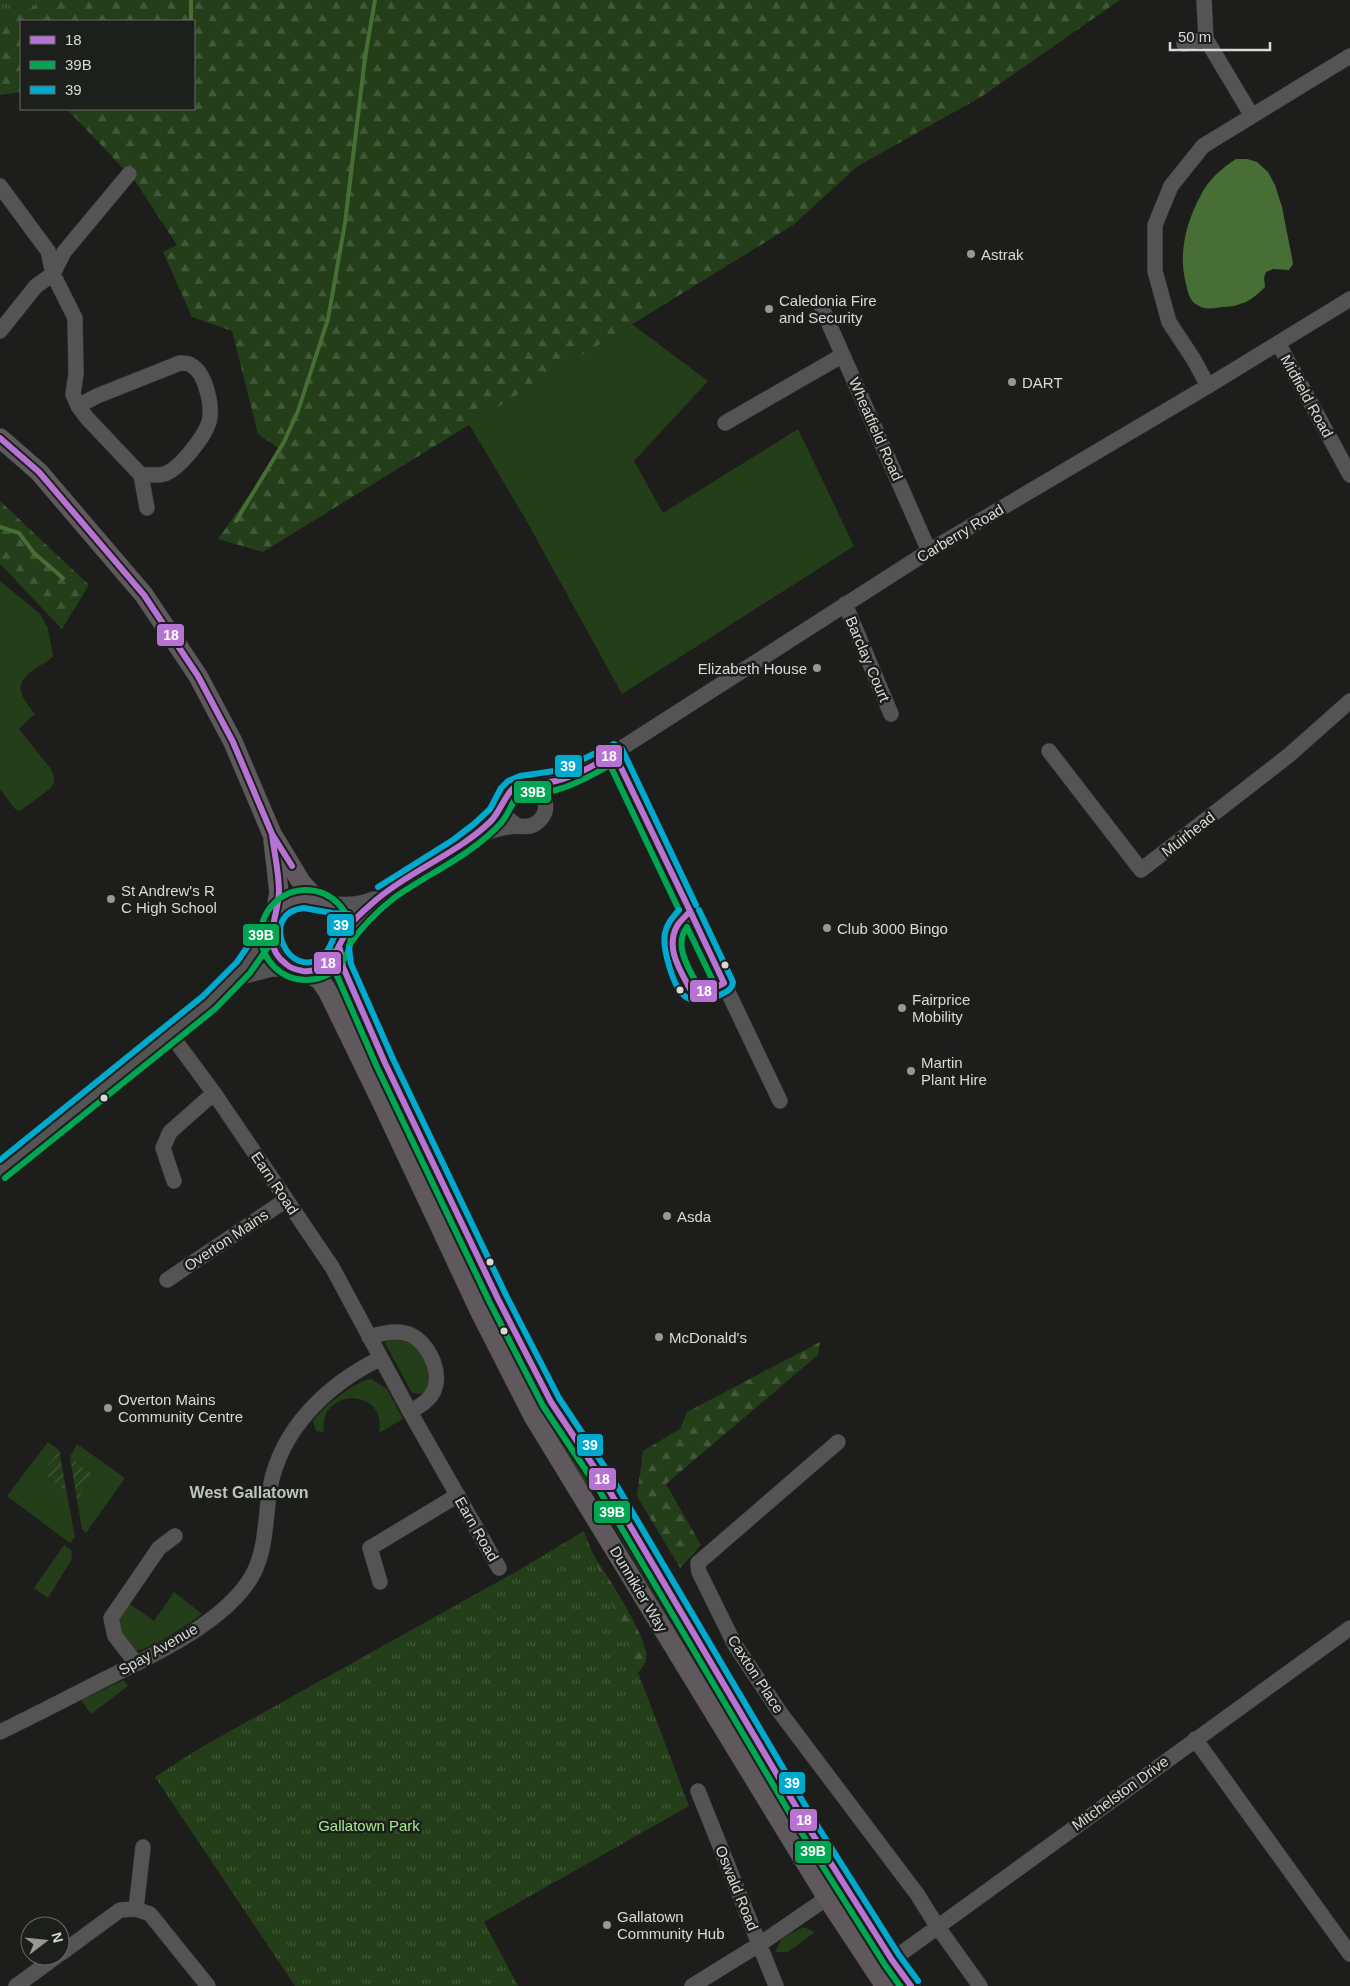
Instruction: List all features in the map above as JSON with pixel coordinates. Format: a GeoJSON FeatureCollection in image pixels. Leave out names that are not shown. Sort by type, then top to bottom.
{"type":"FeatureCollection","features":[{"type":"Feature","properties":{"kind":"main road"},"geometry":{"type":"LineString","coordinates":[[0,438],[39,472],[144,595],[198,676],[232,742],[272,834],[301,882],[320,901],[332,909],[342,928],[341,944],[334,958],[325,966],[315,970],[299,970],[278,958],[271,944],[279,892],[272,834]]}},
{"type":"Feature","properties":{"kind":"main road"},"geometry":{"type":"LineString","coordinates":[[273,922],[283,907],[293,901],[305,898],[320,901]]}},
{"type":"Feature","properties":{"kind":"main road","name":"Dunnikier Way"},"geometry":{"type":"LineString","coordinates":[[341,944],[343,967],[349,984],[391,1078],[498,1299],[551,1402],[611,1493],[808,1827],[892,1960],[911,1986]]}},
{"type":"Feature","properties":{"kind":"main road","name":"Dunnikier Way"},"geometry":{"type":"LineString","coordinates":[[299,970],[320,980],[328,992],[480,1312],[533,1416],[827,1898],[885,1986]]}},
{"type":"Feature","properties":{"kind":"main road"},"geometry":{"type":"LineString","coordinates":[[808,1827],[834,1884],[834,1893],[827,1898]]}},
{"type":"Feature","properties":{"kind":"main road"},"geometry":{"type":"LineString","coordinates":[[892,1960],[888,1969],[895,1986]]}},
{"type":"Feature","properties":{"kind":"street"},"geometry":{"type":"LineString","coordinates":[[1204,0],[1206,40],[1252,116]]}},
{"type":"Feature","properties":{"kind":"street"},"geometry":{"type":"LineString","coordinates":[[1184,44],[1206,40]]}},
{"type":"Feature","properties":{"kind":"street"},"geometry":{"type":"LineString","coordinates":[[1208,386],[1194,360],[1169,322],[1155,271],[1155,225],[1171,186],[1203,146],[1350,56]]}},
{"type":"Feature","properties":{"kind":"street"},"geometry":{"type":"LineString","coordinates":[[0,331],[36,286],[53,274],[64,252],[128,174]]}},
{"type":"Feature","properties":{"kind":"street"},"geometry":{"type":"LineString","coordinates":[[0,186],[48,251],[53,274],[75,318],[76,374],[73,394],[78,406],[87,418],[141,474],[147,508]]}},
{"type":"Feature","properties":{"kind":"street","name":"Carberry Road"},"geometry":{"type":"LineString","coordinates":[[469,839],[487,832],[518,826],[531,826],[538,823],[542,818],[545,807],[558,790],[575,775],[614,753],[929,551],[1208,386],[1350,299]]}},
{"type":"Feature","properties":{"kind":"street","name":"Wheatfield Road"},"geometry":{"type":"LineString","coordinates":[[822,308],[929,551]]}},
{"type":"Feature","properties":{"kind":"street","name":"Midfield Road"},"geometry":{"type":"LineString","coordinates":[[1278,343],[1350,475]]}},
{"type":"Feature","properties":{"kind":"street"},"geometry":{"type":"LineString","coordinates":[[725,423],[842,355]]}},
{"type":"Feature","properties":{"kind":"street"},"geometry":{"type":"LineString","coordinates":[[78,406],[97,396],[180,363],[191,365],[205,383],[210,409],[208,423],[189,454],[177,468],[164,474],[141,474]]}},
{"type":"Feature","properties":{"kind":"street","name":"Barclay Court"},"geometry":{"type":"LineString","coordinates":[[845,604],[891,714]]}},
{"type":"Feature","properties":{"kind":"street","name":"Muirhead"},"geometry":{"type":"LineString","coordinates":[[1049,751],[1141,870],[1288,756],[1350,702]]}},
{"type":"Feature","properties":{"kind":"street"},"geometry":{"type":"LineString","coordinates":[[614,753],[780,1101]]}},
{"type":"Feature","properties":{"kind":"street","name":"Carberry Road"},"geometry":{"type":"LineString","coordinates":[[320,901],[339,905],[360,904],[380,896],[469,839],[484,827],[504,805],[505,798],[510,791],[520,786],[554,781],[575,775]]}},
{"type":"Feature","properties":{"kind":"street"},"geometry":{"type":"LineString","coordinates":[[527,785],[540,791],[544,797],[545,807]]}},
{"type":"Feature","properties":{"kind":"street"},"geometry":{"type":"LineString","coordinates":[[504,805],[507,818],[518,826]]}},
{"type":"Feature","properties":{"kind":"street","name":"Carberry Road"},"geometry":{"type":"LineString","coordinates":[[341,944],[352,924],[380,896]]}},
{"type":"Feature","properties":{"kind":"street"},"geometry":{"type":"LineString","coordinates":[[0,1171],[171,1035],[233,980],[261,946],[273,922]]}},
{"type":"Feature","properties":{"kind":"street"},"geometry":{"type":"LineString","coordinates":[[233,980],[272,969],[299,970]]}},
{"type":"Feature","properties":{"kind":"street","name":"Earn Road"},"geometry":{"type":"LineString","coordinates":[[171,1035],[214,1093],[332,1267],[410,1412],[499,1568]]}},
{"type":"Feature","properties":{"kind":"street"},"geometry":{"type":"LineString","coordinates":[[174,1181],[163,1148],[170,1132],[214,1093]]}},
{"type":"Feature","properties":{"kind":"street","name":"Overton Mains"},"geometry":{"type":"LineString","coordinates":[[167,1280],[286,1200]]}},
{"type":"Feature","properties":{"kind":"street"},"geometry":{"type":"LineString","coordinates":[[369,1337],[394,1332],[410,1335],[424,1344],[431,1355],[436,1377],[435,1386],[430,1398],[410,1412]]}},
{"type":"Feature","properties":{"kind":"street","name":"Spay Avenue"},"geometry":{"type":"LineString","coordinates":[[0,1732],[179,1642],[222,1610],[238,1595],[252,1576],[264,1544],[270,1488],[282,1449],[296,1426],[319,1401],[347,1379],[381,1358]]}},
{"type":"Feature","properties":{"kind":"street","name":"Caxton Place"},"geometry":{"type":"LineString","coordinates":[[838,1442],[698,1563],[699,1572],[735,1645],[779,1712],[917,1894],[937,1926]]}},
{"type":"Feature","properties":{"kind":"street"},"geometry":{"type":"LineString","coordinates":[[380,1582],[370,1548],[458,1495]]}},
{"type":"Feature","properties":{"kind":"street"},"geometry":{"type":"LineString","coordinates":[[136,1663],[116,1636],[111,1618],[159,1548],[175,1536]]}},
{"type":"Feature","properties":{"kind":"street","name":"Mitchelston Drive"},"geometry":{"type":"LineString","coordinates":[[892,1960],[1350,1628]]}},
{"type":"Feature","properties":{"kind":"street"},"geometry":{"type":"LineString","coordinates":[[1195,1740],[1350,1954]]}},
{"type":"Feature","properties":{"kind":"street","name":"Oswald Road"},"geometry":{"type":"LineString","coordinates":[[698,1791],[776,1986]]}},
{"type":"Feature","properties":{"kind":"street"},"geometry":{"type":"LineString","coordinates":[[136,1909],[143,1847]]}},
{"type":"Feature","properties":{"kind":"street"},"geometry":{"type":"LineString","coordinates":[[692,1986],[760,1944],[827,1898]]}},
{"type":"Feature","properties":{"kind":"street"},"geometry":{"type":"LineString","coordinates":[[70,1946],[120,1910],[136,1909],[150,1914],[208,1986]]}},
{"type":"Feature","properties":{"kind":"street"},"geometry":{"type":"LineString","coordinates":[[937,1926],[980,1986]]}},
{"type":"Feature","properties":{"kind":"street"},"geometry":{"type":"LineString","coordinates":[[16,1986],[43,1966]]}},
{"type":"Feature","properties":{"kind":"green space"},"geometry":{"type":"Polygon","coordinates":[[[0,0],[1120,0],[981,97],[858,166],[793,225],[263,552],[218,539],[281,450],[258,434],[232,331],[192,317],[163,252],[177,245],[135,181],[68,110],[195,110],[195,20],[20,20],[20,92],[0,95],[0,0]]]}},
{"type":"Feature","properties":{"kind":"green space"},"geometry":{"type":"Polygon","coordinates":[[[0,0],[44,0],[0,27],[0,0]]]}},
{"type":"Feature","properties":{"kind":"green space"},"geometry":{"type":"Polygon","coordinates":[[[632,324],[708,381],[634,461],[663,513],[798,429],[854,546],[622,694],[526,520],[469,424],[632,324]]]}},
{"type":"Feature","properties":{"kind":"green space"},"geometry":{"type":"Polygon","coordinates":[[[0,501],[89,585],[62,629],[0,564],[0,501]]]}},
{"type":"Feature","properties":{"kind":"green space"},"geometry":{"type":"Polygon","coordinates":[[[0,581],[40,614],[48,628],[53,656],[29,673],[21,684],[22,695],[35,714],[19,729],[51,769],[54,782],[51,788],[20,811],[15,809],[0,789],[0,581]]]}},
{"type":"Feature","properties":{"kind":"green space"},"geometry":{"type":"Polygon","coordinates":[[[340,978],[456,1227],[450,1230],[329,982],[340,978]]]}},
{"type":"Feature","properties":{"kind":"green space"},"geometry":{"type":"Polygon","coordinates":[[[467,1248],[597,1489],[591,1493],[533,1398],[461,1252],[467,1248]]]}},
{"type":"Feature","properties":{"kind":"green space"},"geometry":{"type":"Polygon","coordinates":[[[389,1339],[406,1342],[421,1354],[432,1374],[427,1392],[420,1394],[412,1393],[385,1343],[389,1339]]]}},
{"type":"Feature","properties":{"kind":"green space"},"geometry":{"type":"Polygon","coordinates":[[[820,1342],[818,1355],[666,1484],[701,1545],[680,1568],[637,1496],[643,1451],[680,1429],[687,1412],[820,1342]]]}},
{"type":"Feature","properties":{"kind":"green space"},"geometry":{"type":"Polygon","coordinates":[[[371,1379],[387,1389],[403,1419],[379,1433],[379,1418],[373,1407],[364,1400],[352,1398],[341,1401],[331,1407],[325,1417],[324,1432],[316,1431],[313,1421],[324,1409],[347,1390],[371,1379]]]}},
{"type":"Feature","properties":{"kind":"green space"},"geometry":{"type":"Polygon","coordinates":[[[48,1442],[59,1450],[43,1472],[67,1494],[75,1537],[70,1543],[7,1496],[48,1442]]]}},
{"type":"Feature","properties":{"kind":"green space"},"geometry":{"type":"Polygon","coordinates":[[[77,1444],[125,1478],[86,1533],[82,1529],[77,1500],[94,1475],[70,1457],[77,1444]]]}},
{"type":"Feature","properties":{"kind":"green space"},"geometry":{"type":"Polygon","coordinates":[[[59,1450],[67,1494],[43,1472],[59,1450]]]}},
{"type":"Feature","properties":{"kind":"green space"},"geometry":{"type":"Polygon","coordinates":[[[70,1457],[94,1475],[77,1500],[70,1457]]]}},
{"type":"Feature","properties":{"kind":"green space"},"geometry":{"type":"Polygon","coordinates":[[[620,1521],[725,1696],[751,1752],[819,1869],[816,1869],[613,1525],[620,1521]]]}},
{"type":"Feature","properties":{"kind":"green space","name":"Gallatown Park"},"geometry":{"type":"Polygon","coordinates":[[[584,1531],[689,1806],[484,1922],[518,1986],[295,1986],[155,1777],[200,1748],[519,1570],[584,1531]]]}},
{"type":"Feature","properties":{"kind":"green space"},"geometry":{"type":"Polygon","coordinates":[[[583,1539],[622,1600],[641,1635],[646,1650],[645,1664],[619,1693],[583,1539]]]}},
{"type":"Feature","properties":{"kind":"green space"},"geometry":{"type":"Polygon","coordinates":[[[64,1545],[71,1550],[72,1559],[48,1598],[34,1588],[64,1545]]]}},
{"type":"Feature","properties":{"kind":"green space"},"geometry":{"type":"Polygon","coordinates":[[[174,1592],[202,1614],[148,1647],[139,1651],[131,1649],[123,1638],[117,1621],[127,1602],[154,1621],[174,1592]]]}},
{"type":"Feature","properties":{"kind":"green space"},"geometry":{"type":"Polygon","coordinates":[[[124,1680],[128,1686],[91,1714],[81,1700],[124,1680]]]}},
{"type":"Feature","properties":{"kind":"green space"},"geometry":{"type":"Polygon","coordinates":[[[803,1927],[815,1932],[788,1952],[775,1952],[782,1938],[803,1927]]]}},
{"type":"Feature","properties":{"kind":"shaded area"},"geometry":{"type":"Polygon","coordinates":[[[1236,159],[1247,159],[1257,162],[1268,172],[1275,185],[1282,207],[1293,264],[1289,270],[1273,269],[1266,272],[1264,278],[1265,287],[1246,302],[1229,307],[1204,308],[1193,302],[1188,291],[1183,261],[1185,238],[1191,216],[1207,184],[1236,159]]]}},
{"type":"Feature","properties":{"kind":"waterway"},"geometry":{"type":"LineString","coordinates":[[191,0],[191,20]]}},
{"type":"Feature","properties":{"kind":"waterway"},"geometry":{"type":"LineString","coordinates":[[236,521],[284,442],[298,411],[328,319],[345,223],[365,58],[375,0]]}},
{"type":"Feature","properties":{"kind":"waterway"},"geometry":{"type":"LineString","coordinates":[[0,527],[19,533],[34,553],[63,578]]}},
{"type":"Feature","properties":{"kind":"transit line","name":"18"},"geometry":{"type":"LineString","coordinates":[[0,438],[39,472],[144,595],[198,676],[233,742],[272,834],[292,866]]}},
{"type":"Feature","properties":{"kind":"transit line","name":"39"},"geometry":{"type":"LineString","coordinates":[[378,887],[453,840],[474,824],[490,809],[501,788],[508,781],[520,776],[561,770],[614,744],[622,749],[696,905]]}},
{"type":"Feature","properties":{"kind":"transit line","name":"18"},"geometry":{"type":"LineString","coordinates":[[272,834],[279,891],[272,930],[274,948],[278,956],[290,967],[303,971],[313,971],[321,968],[328,962],[351,924],[376,900],[390,889],[478,833],[491,821],[512,789],[525,784],[564,779],[614,753],[690,911]]}},
{"type":"Feature","properties":{"kind":"transit line","name":"39B"},"geometry":{"type":"LineString","coordinates":[[349,945],[370,920],[394,898],[464,854],[490,834],[501,823],[517,796],[563,788],[610,765],[679,910]]}},
{"type":"Feature","properties":{"kind":"transit line","name":"39B"},"geometry":{"type":"LineString","coordinates":[[306,890],[323,893],[338,903],[348,918],[351,935],[348,952],[338,967],[323,977],[306,980],[289,977],[274,967],[264,952],[261,935],[264,918],[274,903],[289,893],[306,890]]}},
{"type":"Feature","properties":{"kind":"transit line","name":"39"},"geometry":{"type":"LineString","coordinates":[[304,908],[349,914],[325,954],[311,962],[299,961],[290,954],[283,944],[280,933],[282,922],[290,913],[304,908]]}},
{"type":"Feature","properties":{"kind":"transit line","name":"39"},"geometry":{"type":"LineString","coordinates":[[679,910],[666,929],[665,948],[667,957],[673,977],[681,993],[690,999],[703,1000],[724,993],[730,989],[733,982],[699,910]]}},
{"type":"Feature","properties":{"kind":"transit line","name":"18"},"geometry":{"type":"LineString","coordinates":[[690,911],[724,983],[708,990],[690,989],[678,967],[673,951],[674,934],[677,926],[690,911]]}},
{"type":"Feature","properties":{"kind":"transit line","name":"39"},"geometry":{"type":"LineString","coordinates":[[0,1160],[203,996],[237,962],[263,924]]}},
{"type":"Feature","properties":{"kind":"transit line","name":"39B"},"geometry":{"type":"LineString","coordinates":[[687,927],[712,979],[702,983],[696,982],[683,955],[682,941],[687,927]]}},
{"type":"Feature","properties":{"kind":"transit line","name":"39B"},"geometry":{"type":"LineString","coordinates":[[5,1178],[215,1009],[250,973],[277,934]]}},
{"type":"Feature","properties":{"kind":"transit line","name":"39"},"geometry":{"type":"LineString","coordinates":[[349,948],[351,964],[393,1059],[506,1295],[559,1398],[614,1481],[815,1822],[899,1955],[918,1981]]}},
{"type":"Feature","properties":{"kind":"transit line","name":"18"},"geometry":{"type":"LineString","coordinates":[[340,949],[343,967],[385,1063],[498,1299],[551,1402],[606,1485],[808,1827],[892,1960],[911,1986]]}},
{"type":"Feature","properties":{"kind":"transit line","name":"39B"},"geometry":{"type":"LineString","coordinates":[[331,950],[335,971],[377,1067],[490,1303],[543,1406],[599,1490],[801,1832],[900,1986]]}},
{"type":"Feature","properties":{"kind":"place","name":"Astrak"},"geometry":{"type":"Point","coordinates":[971,254]}},
{"type":"Feature","properties":{"kind":"place","name":"Caledonia Fire and Security"},"geometry":{"type":"Point","coordinates":[769,309]}},
{"type":"Feature","properties":{"kind":"place","name":"DART"},"geometry":{"type":"Point","coordinates":[1012,382]}},
{"type":"Feature","properties":{"kind":"place","name":"Elizabeth House"},"geometry":{"type":"Point","coordinates":[817,668]}},
{"type":"Feature","properties":{"kind":"place","name":"St Andrew's R C High School"},"geometry":{"type":"Point","coordinates":[111,899]}},
{"type":"Feature","properties":{"kind":"place","name":"Club 3000 Bingo"},"geometry":{"type":"Point","coordinates":[827,928]}},
{"type":"Feature","properties":{"kind":"place","name":"Fairprice Mobility"},"geometry":{"type":"Point","coordinates":[902,1008]}},
{"type":"Feature","properties":{"kind":"place","name":"Martin Plant Hire"},"geometry":{"type":"Point","coordinates":[911,1071]}},
{"type":"Feature","properties":{"kind":"place","name":"Asda"},"geometry":{"type":"Point","coordinates":[667,1216]}},
{"type":"Feature","properties":{"kind":"place","name":"McDonald's"},"geometry":{"type":"Point","coordinates":[659,1337]}},
{"type":"Feature","properties":{"kind":"place","name":"Overton Mains Community Centre"},"geometry":{"type":"Point","coordinates":[108,1408]}},
{"type":"Feature","properties":{"kind":"place","name":"Gallatown Community Hub"},"geometry":{"type":"Point","coordinates":[607,1925]}},
{"type":"Feature","properties":{"kind":"district","name":"West Gallatown"},"geometry":{"type":"Point","coordinates":[249,1492]}}]}
